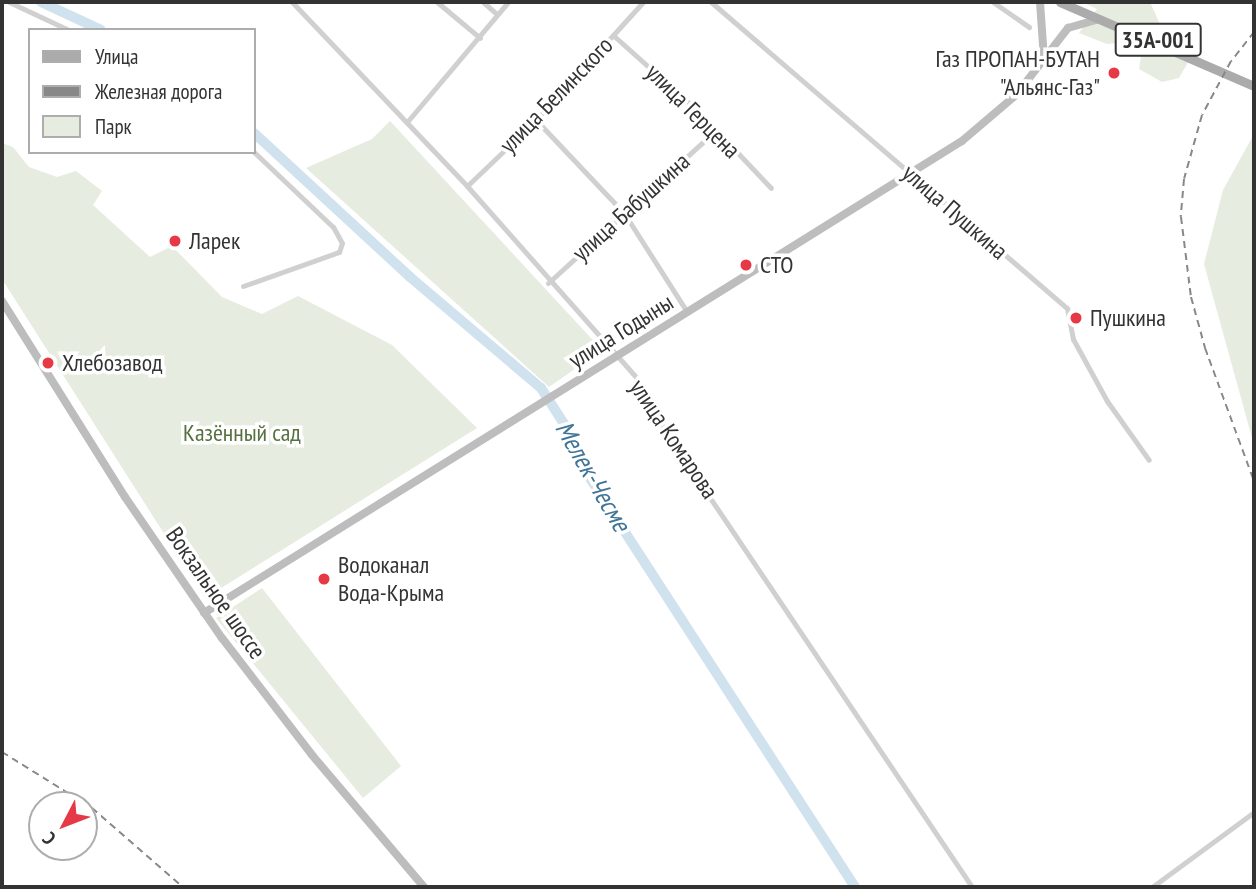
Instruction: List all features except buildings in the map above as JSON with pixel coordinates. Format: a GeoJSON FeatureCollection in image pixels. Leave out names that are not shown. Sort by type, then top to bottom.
{"type":"FeatureCollection","features":[{"type":"Feature","properties":{"kind":"main road"},"geometry":{"type":"LineString","coordinates":[[1040,2],[1044,62]]}},
{"type":"Feature","properties":{"kind":"main road","name":"35А-001"},"geometry":{"type":"LineString","coordinates":[[1060,2],[1250,82]]}},
{"type":"Feature","properties":{"kind":"main road","name":"35А-001"},"geometry":{"type":"LineString","coordinates":[[1069,2],[1101,18]]}},
{"type":"Feature","properties":{"kind":"main road","name":"улица Годыны"},"geometry":{"type":"LineString","coordinates":[[204,613],[911,174],[990,120],[1044,62],[1068,28],[1101,18]]}},
{"type":"Feature","properties":{"kind":"main road","name":"Вокзальное шоссе"},"geometry":{"type":"LineString","coordinates":[[2,301],[204,613],[312,755],[424,887]]}},
{"type":"Feature","properties":{"kind":"street"},"geometry":{"type":"LineString","coordinates":[[9,2],[65,28]]}},
{"type":"Feature","properties":{"kind":"street","name":"улица Комарова"},"geometry":{"type":"LineString","coordinates":[[292,2],[467,186],[548,284],[642,384],[665,431],[972,887]]}},
{"type":"Feature","properties":{"kind":"street"},"geometry":{"type":"LineString","coordinates":[[437,2],[480,38]]}},
{"type":"Feature","properties":{"kind":"street"},"geometry":{"type":"LineString","coordinates":[[483,2],[497,14]]}},
{"type":"Feature","properties":{"kind":"street"},"geometry":{"type":"LineString","coordinates":[[407,122],[508,2]]}},
{"type":"Feature","properties":{"kind":"street","name":"улица Белинского"},"geometry":{"type":"LineString","coordinates":[[467,186],[536,120],[643,2]]}},
{"type":"Feature","properties":{"kind":"street","name":"улица Пушкина"},"geometry":{"type":"LineString","coordinates":[[711,2],[1067,309],[1073,339],[1107,401],[1149,460]]}},
{"type":"Feature","properties":{"kind":"street"},"geometry":{"type":"LineString","coordinates":[[993,2],[1029,27]]}},
{"type":"Feature","properties":{"kind":"street","name":"улица Герцена"},"geometry":{"type":"LineString","coordinates":[[614,36],[771,188]]}},
{"type":"Feature","properties":{"kind":"street"},"geometry":{"type":"LineString","coordinates":[[536,120],[624,213],[687,312]]}},
{"type":"Feature","properties":{"kind":"street","name":"улица Бабушкина"},"geometry":{"type":"LineString","coordinates":[[548,284],[715,131]]}},
{"type":"Feature","properties":{"kind":"street"},"geometry":{"type":"LineString","coordinates":[[243,286],[339,252],[342,243],[333,227],[256,154]]}},
{"type":"Feature","properties":{"kind":"street"},"geometry":{"type":"LineString","coordinates":[[1152,887],[1254,812]]}},
{"type":"Feature","properties":{"kind":"green space"},"geometry":{"type":"Polygon","coordinates":[[[1082,2],[1150,2],[1162,29],[1189,23],[1199,43],[1179,78],[1162,82],[1139,69],[1142,50],[1131,42],[1107,44],[1079,33],[1097,9],[1082,2]]]}},
{"type":"Feature","properties":{"kind":"green space"},"geometry":{"type":"Polygon","coordinates":[[[390,121],[602,350],[549,387],[306,168],[372,139],[390,121]]]}},
{"type":"Feature","properties":{"kind":"green space"},"geometry":{"type":"Polygon","coordinates":[[[1254,134],[1254,445],[1204,264],[1223,190],[1254,134]]]}},
{"type":"Feature","properties":{"kind":"green space","name":"Казённый сад"},"geometry":{"type":"Polygon","coordinates":[[[2,143],[13,147],[29,167],[57,177],[76,171],[102,191],[93,205],[150,257],[172,246],[222,297],[262,314],[298,296],[392,345],[477,428],[205,598],[2,279],[2,143]]]}},
{"type":"Feature","properties":{"kind":"green space"},"geometry":{"type":"Polygon","coordinates":[[[262,588],[401,766],[363,798],[216,618],[262,588]]]}},
{"type":"Feature","properties":{"kind":"waterway","name":"Мелек-Чесме"},"geometry":{"type":"LineString","coordinates":[[41,2],[97,28]]}},
{"type":"Feature","properties":{"kind":"waterway","name":"Мелек-Чесме"},"geometry":{"type":"LineString","coordinates":[[256,135],[410,277],[541,388],[568,430],[575,455],[855,887]]}},
{"type":"Feature","properties":{"kind":"railway"},"geometry":{"type":"LineString","coordinates":[[1254,32],[1231,61],[1202,115],[1184,179],[1181,217],[1191,297],[1205,348],[1254,481]]}},
{"type":"Feature","properties":{"kind":"railway"},"geometry":{"type":"LineString","coordinates":[[2,752],[92,808],[183,887]]}},
{"type":"Feature","properties":{"kind":"place","name":"Газ ПРОПАН-БУТАН \"Альянс-Газ\""},"geometry":{"type":"Point","coordinates":[1114,73]}},
{"type":"Feature","properties":{"kind":"place","name":"Ларек"},"geometry":{"type":"Point","coordinates":[175,241]}},
{"type":"Feature","properties":{"kind":"place","name":"СТО"},"geometry":{"type":"Point","coordinates":[746,265]}},
{"type":"Feature","properties":{"kind":"place","name":"Пушкина"},"geometry":{"type":"Point","coordinates":[1076,318]}},
{"type":"Feature","properties":{"kind":"place","name":"Хлебозавод"},"geometry":{"type":"Point","coordinates":[48,363]}},
{"type":"Feature","properties":{"kind":"place","name":"Водоканал Вода-Крыма"},"geometry":{"type":"Point","coordinates":[324,579]}}]}
